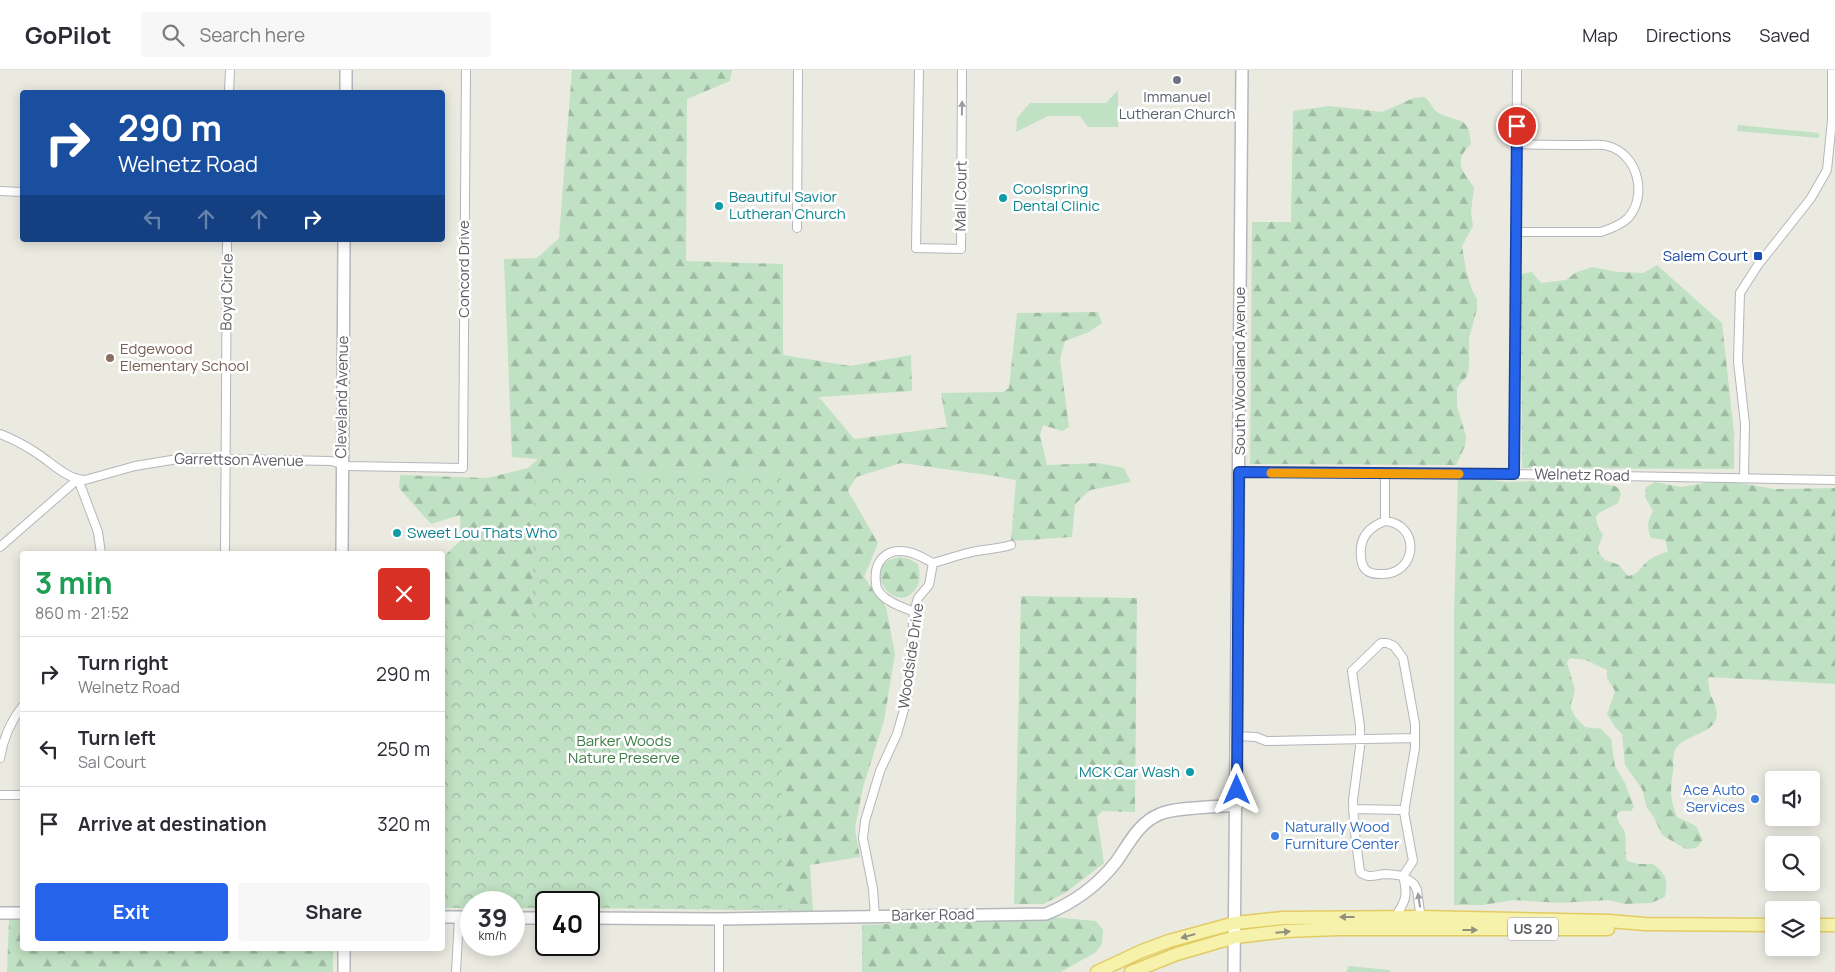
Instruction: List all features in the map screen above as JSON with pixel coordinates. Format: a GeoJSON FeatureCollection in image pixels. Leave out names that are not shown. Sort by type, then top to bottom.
{"type":"FeatureCollection","features":[{"type":"Feature","properties":{"kind":"main road","name":"US 20"},"geometry":{"type":"LineString","coordinates":[[1097,972],[1142,951],[1170,941],[1235,923],[1302,917],[1421,916],[1609,920],[1645,924],[1765,925]]}},
{"type":"Feature","properties":{"kind":"main road","name":"US 20"},"geometry":{"type":"LineString","coordinates":[[1130,972],[1176,954],[1235,937],[1286,931],[1338,929],[1607,929],[1645,924]]}},
{"type":"Feature","properties":{"kind":"main road"},"geometry":{"type":"LineString","coordinates":[[1820,925],[1835,925]]}},
{"type":"Feature","properties":{"kind":"street"},"geometry":{"type":"LineString","coordinates":[[229,90],[230,70]]}},
{"type":"Feature","properties":{"kind":"street"},"geometry":{"type":"LineString","coordinates":[[346,70],[346,90]]}},
{"type":"Feature","properties":{"kind":"street","name":"Concord Drive"},"geometry":{"type":"LineString","coordinates":[[463,468],[466,70]]}},
{"type":"Feature","properties":{"kind":"street"},"geometry":{"type":"LineString","coordinates":[[798,70],[798,228]]}},
{"type":"Feature","properties":{"kind":"street","name":"Mall Court"},"geometry":{"type":"LineString","coordinates":[[919,70],[916,248],[961,249],[962,70]]}},
{"type":"Feature","properties":{"kind":"street","name":"South Woodland Avenue"},"geometry":{"type":"LineString","coordinates":[[1234,972],[1237,805],[1242,70]]}},
{"type":"Feature","properties":{"kind":"street"},"geometry":{"type":"LineString","coordinates":[[1514,474],[1517,70]]}},
{"type":"Feature","properties":{"kind":"street"},"geometry":{"type":"LineString","coordinates":[[1744,478],[1745,424],[1738,362],[1740,293],[1758,265],[1811,198],[1827,170],[1832,123],[1832,70]]}},
{"type":"Feature","properties":{"kind":"street"},"geometry":{"type":"LineString","coordinates":[[1516,232],[1601,232],[1613,228],[1628,218],[1636,206],[1639,194],[1638,179],[1632,164],[1622,153],[1608,146],[1517,144]]}},
{"type":"Feature","properties":{"kind":"street"},"geometry":{"type":"LineString","coordinates":[[0,191],[20,192]]}},
{"type":"Feature","properties":{"kind":"street","name":"Boyd Circle"},"geometry":{"type":"LineString","coordinates":[[225,551],[227,242]]}},
{"type":"Feature","properties":{"kind":"street","name":"Cleveland Avenue"},"geometry":{"type":"LineString","coordinates":[[342,551],[341,464],[344,242]]}},
{"type":"Feature","properties":{"kind":"street"},"geometry":{"type":"LineString","coordinates":[[0,434],[37,453],[66,474],[78,479],[98,532],[101,551]]}},
{"type":"Feature","properties":{"kind":"street","name":"Garrettson Avenue"},"geometry":{"type":"LineString","coordinates":[[78,479],[85,480],[168,459],[225,458],[331,461],[360,467],[463,468]]}},
{"type":"Feature","properties":{"kind":"street","name":"Welnetz Road"},"geometry":{"type":"LineString","coordinates":[[1239,472],[1514,474],[1835,480]]}},
{"type":"Feature","properties":{"kind":"street"},"geometry":{"type":"LineString","coordinates":[[1385,473],[1385,521]]}},
{"type":"Feature","properties":{"kind":"street"},"geometry":{"type":"LineString","coordinates":[[0,547],[78,479]]}},
{"type":"Feature","properties":{"kind":"street"},"geometry":{"type":"LineString","coordinates":[[1385,521],[1393,522],[1403,529],[1408,536],[1411,546],[1410,556],[1404,565],[1395,572],[1374,574],[1366,570],[1361,562],[1361,542],[1366,532],[1374,525],[1385,521]]}},
{"type":"Feature","properties":{"kind":"street"},"geometry":{"type":"LineString","coordinates":[[914,612],[889,601],[880,594],[877,588],[874,572],[882,558],[890,552],[910,552],[933,562],[950,559],[965,553],[997,549],[1011,545]]}},
{"type":"Feature","properties":{"kind":"street","name":"Woodside Drive"},"geometry":{"type":"LineString","coordinates":[[875,916],[873,889],[863,838],[864,829],[870,800],[880,771],[897,734],[907,699],[914,612],[918,598],[929,585],[933,562]]}},
{"type":"Feature","properties":{"kind":"street"},"geometry":{"type":"LineString","coordinates":[[1395,917],[1404,904],[1406,897],[1403,876],[1413,861],[1405,810],[1415,748],[1415,724],[1403,658],[1394,646],[1381,643],[1352,671],[1360,726],[1353,809],[1358,866],[1364,876],[1387,874],[1403,876],[1414,884],[1417,890],[1421,916],[1421,930]]}},
{"type":"Feature","properties":{"kind":"street"},"geometry":{"type":"LineString","coordinates":[[0,758],[2,746],[20,709]]}},
{"type":"Feature","properties":{"kind":"street"},"geometry":{"type":"LineString","coordinates":[[1237,736],[1256,737],[1266,741],[1415,738]]}},
{"type":"Feature","properties":{"kind":"street"},"geometry":{"type":"LineString","coordinates":[[0,795],[20,795]]}},
{"type":"Feature","properties":{"kind":"street","name":"Barker Road"},"geometry":{"type":"LineString","coordinates":[[600,918],[719,919],[1046,914],[1061,908],[1095,885],[1116,862],[1144,824],[1161,813],[1237,805]]}},
{"type":"Feature","properties":{"kind":"street"},"geometry":{"type":"LineString","coordinates":[[1353,809],[1405,810]]}},
{"type":"Feature","properties":{"kind":"street"},"geometry":{"type":"LineString","coordinates":[[0,913],[20,913]]}},
{"type":"Feature","properties":{"kind":"street"},"geometry":{"type":"LineString","coordinates":[[445,917],[459,917],[456,972]]}},
{"type":"Feature","properties":{"kind":"street"},"geometry":{"type":"LineString","coordinates":[[719,919],[719,972]]}},
{"type":"Feature","properties":{"kind":"street"},"geometry":{"type":"LineString","coordinates":[[344,951],[344,972]]}},
{"type":"Feature","properties":{"kind":"green space"},"geometry":{"type":"Polygon","coordinates":[[[572,70],[732,70],[730,81],[687,99],[686,261],[783,264],[783,355],[850,366],[911,355],[912,391],[819,397],[854,439],[947,427],[941,393],[1003,392],[1009,388],[1017,313],[1098,312],[1102,323],[1089,332],[1065,341],[1060,359],[1069,427],[1062,431],[1043,425],[1040,435],[1047,465],[1098,463],[1124,468],[1131,482],[1090,490],[1075,504],[1072,537],[1011,541],[1016,480],[901,463],[856,477],[848,491],[878,543],[864,577],[886,607],[895,654],[884,721],[863,787],[855,828],[860,857],[810,865],[813,911],[600,908],[600,891],[535,891],[535,902],[525,902],[525,891],[467,891],[445,830],[445,555],[461,540],[460,515],[431,524],[399,488],[400,475],[487,478],[528,468],[538,459],[512,457],[504,259],[537,258],[559,238],[572,70]]]}},
{"type":"Feature","properties":{"kind":"green space"},"geometry":{"type":"Polygon","coordinates":[[[1118,90],[1118,127],[1088,127],[1080,116],[1048,116],[1016,132],[1017,118],[1030,103],[1106,103],[1118,90]]]}},
{"type":"Feature","properties":{"kind":"green space"},"geometry":{"type":"Polygon","coordinates":[[[1424,97],[1437,112],[1465,123],[1470,134],[1471,144],[1462,156],[1461,166],[1474,187],[1471,212],[1473,226],[1462,246],[1466,270],[1477,299],[1477,309],[1469,338],[1469,368],[1467,376],[1457,388],[1457,406],[1466,436],[1465,446],[1456,465],[1250,464],[1252,222],[1291,222],[1293,111],[1329,106],[1382,112],[1414,98],[1424,97]]]}},
{"type":"Feature","properties":{"kind":"green space"},"geometry":{"type":"Polygon","coordinates":[[[1738,125],[1819,133],[1819,138],[1737,131],[1738,125]]]}},
{"type":"Feature","properties":{"kind":"green space"},"geometry":{"type":"Polygon","coordinates":[[[1657,265],[1722,323],[1734,433],[1734,469],[1522,468],[1521,274],[1532,272],[1541,283],[1566,280],[1575,273],[1592,267],[1617,272],[1643,273],[1657,265]]]}},
{"type":"Feature","properties":{"kind":"green space","name":"Barker Woods Nature Preserve"},"geometry":{"type":"Polygon","coordinates":[[[535,472],[781,472],[782,908],[600,908],[600,891],[535,891],[535,908],[525,908],[525,891],[460,891],[460,908],[445,908],[445,623],[532,622],[535,472]]]}},
{"type":"Feature","properties":{"kind":"green space"},"geometry":{"type":"Polygon","coordinates":[[[1458,477],[1505,482],[1580,480],[1615,486],[1621,494],[1618,503],[1599,513],[1596,517],[1598,527],[1603,535],[1598,548],[1599,553],[1605,560],[1619,565],[1628,576],[1637,572],[1653,558],[1668,551],[1665,540],[1651,538],[1649,531],[1648,525],[1653,511],[1645,497],[1646,487],[1655,482],[1681,487],[1729,481],[1774,489],[1835,488],[1835,684],[1708,677],[1710,693],[1716,709],[1716,719],[1710,727],[1685,740],[1678,746],[1674,756],[1671,784],[1672,800],[1677,817],[1696,826],[1703,840],[1696,848],[1686,849],[1662,835],[1654,817],[1647,808],[1642,789],[1625,765],[1622,734],[1607,714],[1615,691],[1607,678],[1607,670],[1586,660],[1570,658],[1567,662],[1575,690],[1571,709],[1576,718],[1585,727],[1601,729],[1611,739],[1615,766],[1625,783],[1634,807],[1631,811],[1621,811],[1617,814],[1625,833],[1627,861],[1639,864],[1653,864],[1658,868],[1665,878],[1665,897],[1651,903],[1625,904],[1608,900],[1560,903],[1514,900],[1483,905],[1454,905],[1454,612],[1458,477]]]}},
{"type":"Feature","properties":{"kind":"green space"},"geometry":{"type":"Polygon","coordinates":[[[899,557],[909,559],[918,564],[920,575],[915,590],[907,596],[900,598],[886,590],[880,575],[882,567],[888,561],[899,557]]]}},
{"type":"Feature","properties":{"kind":"green space"},"geometry":{"type":"Polygon","coordinates":[[[1021,596],[1137,598],[1135,812],[1102,811],[1097,817],[1104,863],[1065,893],[1043,904],[1014,904],[1021,596]]]}},
{"type":"Feature","properties":{"kind":"green space"},"geometry":{"type":"Polygon","coordinates":[[[1052,917],[1096,921],[1103,930],[1102,944],[1096,952],[1061,972],[862,972],[862,925],[1052,917]]]}},
{"type":"Feature","properties":{"kind":"green space"},"geometry":{"type":"Polygon","coordinates":[[[9,918],[20,919],[20,951],[333,951],[333,972],[7,972],[9,918]]]}},
{"type":"Feature","properties":{"kind":"green space"},"geometry":{"type":"Polygon","coordinates":[[[1349,966],[1389,970],[1391,972],[1346,972],[1349,966]]]}},
{"type":"Feature","properties":{"kind":"slow traffic"},"geometry":{"type":"LineString","coordinates":[[1271,473],[1459,474]]}},
{"type":"Feature","properties":{"kind":"place","name":"Immanuel Lutheran Church"},"geometry":{"type":"Point","coordinates":[1177,80]}},
{"type":"Feature","properties":{"kind":"place","name":"Coolspring Dental Clinic"},"geometry":{"type":"Point","coordinates":[1003,198]}},
{"type":"Feature","properties":{"kind":"place","name":"Beautiful Savior Lutheran Church"},"geometry":{"type":"Point","coordinates":[719,206]}},
{"type":"Feature","properties":{"kind":"place","name":"Salem Court"},"geometry":{"type":"Point","coordinates":[1758,256]}},
{"type":"Feature","properties":{"kind":"place","name":"Edgewood Elementary School"},"geometry":{"type":"Point","coordinates":[110,358]}},
{"type":"Feature","properties":{"kind":"place","name":"Sweet Lou Thats Who"},"geometry":{"type":"Point","coordinates":[397,533]}},
{"type":"Feature","properties":{"kind":"place","name":"MCK Car Wash"},"geometry":{"type":"Point","coordinates":[1190,772]}},
{"type":"Feature","properties":{"kind":"place","name":"Ace Auto Services"},"geometry":{"type":"Point","coordinates":[1755,799]}},
{"type":"Feature","properties":{"kind":"place","name":"Naturally Wood Furniture Center"},"geometry":{"type":"Point","coordinates":[1275,836]}},
{"type":"Feature","properties":{"kind":"route"},"geometry":{"type":"LineString","coordinates":[[1237,790],[1239,472],[1514,474],[1517,126]]}}]}
